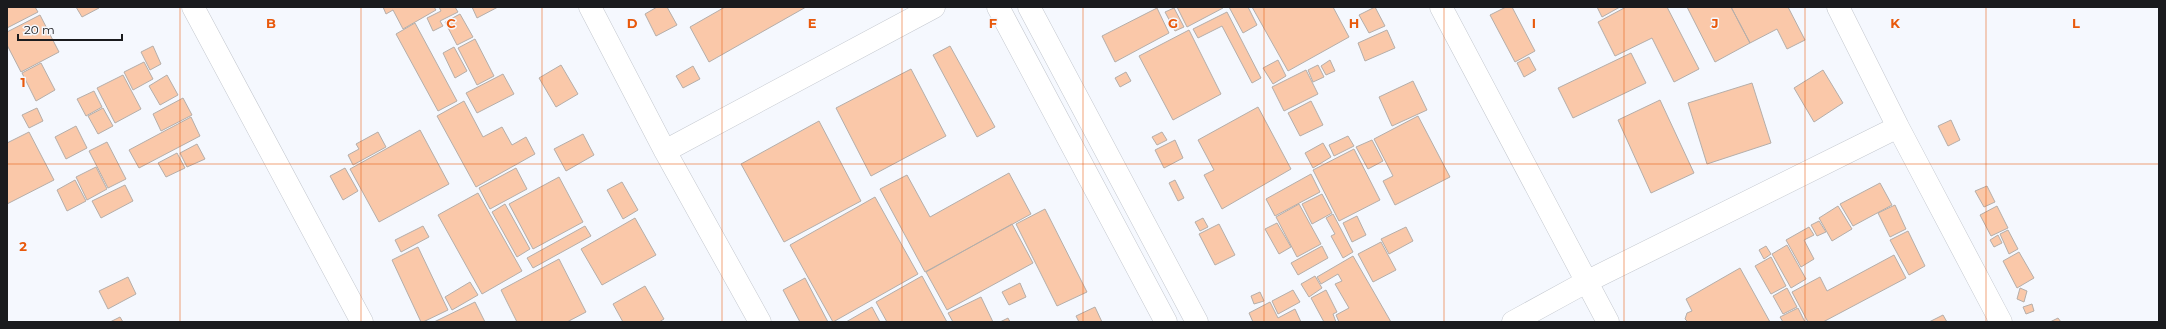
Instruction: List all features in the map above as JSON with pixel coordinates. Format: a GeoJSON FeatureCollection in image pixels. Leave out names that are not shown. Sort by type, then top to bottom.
{"type":"FeatureCollection","features":[{"type":"Feature","properties":{"kind":"street"},"geometry":{"type":"LineString","coordinates":[[193,7],[362,322]]}},
{"type":"Feature","properties":{"kind":"street"},"geometry":{"type":"LineString","coordinates":[[590,7],[665,151],[760,322]]}},
{"type":"Feature","properties":{"kind":"street"},"geometry":{"type":"LineString","coordinates":[[665,151],[934,7]]}},
{"type":"Feature","properties":{"kind":"street"},"geometry":{"type":"LineString","coordinates":[[998,7],[1166,322]]}},
{"type":"Feature","properties":{"kind":"street"},"geometry":{"type":"LineString","coordinates":[[1029,7],[1197,322]]}},
{"type":"Feature","properties":{"kind":"street"},"geometry":{"type":"LineString","coordinates":[[1440,7],[1608,322]]}},
{"type":"Feature","properties":{"kind":"street"},"geometry":{"type":"LineString","coordinates":[[1838,7],[1898,127],[2001,322]]}},
{"type":"Feature","properties":{"kind":"street"},"geometry":{"type":"LineString","coordinates":[[1513,322],[1586,282],[1898,127]]}},
{"type":"Feature","properties":{"kind":"building"},"geometry":{"type":"Polygon","coordinates":[[[7,7],[35,7],[38,12],[7,28],[7,7]]]}},
{"type":"Feature","properties":{"kind":"building"},"geometry":{"type":"Polygon","coordinates":[[[76,7],[99,7],[99,8],[82,17],[76,7]]]}},
{"type":"Feature","properties":{"kind":"building"},"geometry":{"type":"Polygon","coordinates":[[[383,7],[434,7],[436,10],[403,29],[393,10],[386,14],[383,7]]]}},
{"type":"Feature","properties":{"kind":"building"},"geometry":{"type":"Polygon","coordinates":[[[439,7],[455,7],[458,12],[440,21],[443,26],[433,31],[427,18],[441,11],[439,7]]]}},
{"type":"Feature","properties":{"kind":"building"},"geometry":{"type":"Polygon","coordinates":[[[472,7],[498,7],[477,18],[472,7]]]}},
{"type":"Feature","properties":{"kind":"building"},"geometry":{"type":"Polygon","coordinates":[[[657,7],[667,7],[677,25],[656,36],[645,14],[657,7]]]}},
{"type":"Feature","properties":{"kind":"building"},"geometry":{"type":"Polygon","coordinates":[[[725,7],[806,7],[709,62],[690,27],[725,7]]]}},
{"type":"Feature","properties":{"kind":"building"},"geometry":{"type":"Polygon","coordinates":[[[1177,7],[1223,7],[1223,8],[1187,27],[1177,7]]]}},
{"type":"Feature","properties":{"kind":"building"},"geometry":{"type":"Polygon","coordinates":[[[1229,7],[1248,7],[1257,25],[1243,33],[1229,7]]]}},
{"type":"Feature","properties":{"kind":"building"},"geometry":{"type":"Polygon","coordinates":[[[1252,7],[1333,7],[1349,37],[1288,71],[1252,7]]]}},
{"type":"Feature","properties":{"kind":"building"},"geometry":{"type":"Polygon","coordinates":[[[1375,7],[1385,26],[1369,33],[1359,15],[1375,7]]]}},
{"type":"Feature","properties":{"kind":"building"},"geometry":{"type":"Polygon","coordinates":[[[1506,7],[1512,7],[1535,51],[1515,62],[1490,15],[1506,7]]]}},
{"type":"Feature","properties":{"kind":"building"},"geometry":{"type":"Polygon","coordinates":[[[1597,7],[1620,7],[1602,17],[1597,7]]]}},
{"type":"Feature","properties":{"kind":"building"},"geometry":{"type":"Polygon","coordinates":[[[1626,7],[1667,7],[1699,69],[1674,82],[1652,38],[1615,56],[1598,22],[1626,7]]]}},
{"type":"Feature","properties":{"kind":"building"},"geometry":{"type":"Polygon","coordinates":[[[1687,7],[1731,7],[1750,43],[1715,62],[1687,7]]]}},
{"type":"Feature","properties":{"kind":"building"},"geometry":{"type":"Polygon","coordinates":[[[1731,7],[1788,7],[1805,40],[1787,49],[1777,29],[1750,43],[1731,7]]]}},
{"type":"Feature","properties":{"kind":"building"},"geometry":{"type":"Polygon","coordinates":[[[1157,8],[1169,33],[1115,62],[1102,36],[1157,8]]]}},
{"type":"Feature","properties":{"kind":"building"},"geometry":{"type":"Polygon","coordinates":[[[1174,8],[1184,27],[1175,31],[1165,12],[1174,8]]]}},
{"type":"Feature","properties":{"kind":"building"},"geometry":{"type":"Polygon","coordinates":[[[1227,12],[1261,78],[1252,83],[1222,26],[1198,38],[1193,29],[1227,12]]]}},
{"type":"Feature","properties":{"kind":"building"},"geometry":{"type":"Polygon","coordinates":[[[460,14],[473,37],[457,45],[445,22],[460,14]]]}},
{"type":"Feature","properties":{"kind":"building"},"geometry":{"type":"Polygon","coordinates":[[[40,15],[59,52],[21,72],[7,45],[7,32],[40,15]]]}},
{"type":"Feature","properties":{"kind":"building"},"geometry":{"type":"Polygon","coordinates":[[[415,23],[457,101],[438,111],[396,34],[415,23]]]}},
{"type":"Feature","properties":{"kind":"building"},"geometry":{"type":"Polygon","coordinates":[[[1189,30],[1221,94],[1173,120],[1139,56],[1189,30]]]}},
{"type":"Feature","properties":{"kind":"building"},"geometry":{"type":"Polygon","coordinates":[[[1387,30],[1395,48],[1365,61],[1358,43],[1387,30]]]}},
{"type":"Feature","properties":{"kind":"building"},"geometry":{"type":"Polygon","coordinates":[[[475,39],[494,76],[477,85],[458,48],[475,39]]]}},
{"type":"Feature","properties":{"kind":"building"},"geometry":{"type":"Polygon","coordinates":[[[153,46],[161,64],[150,70],[141,52],[153,46]]]}},
{"type":"Feature","properties":{"kind":"building"},"geometry":{"type":"Polygon","coordinates":[[[950,46],[995,127],[977,137],[933,55],[950,46]]]}},
{"type":"Feature","properties":{"kind":"building"},"geometry":{"type":"Polygon","coordinates":[[[454,47],[467,71],[455,78],[443,53],[454,47]]]}},
{"type":"Feature","properties":{"kind":"building"},"geometry":{"type":"Polygon","coordinates":[[[1631,53],[1646,83],[1573,118],[1558,88],[1631,53]]]}},
{"type":"Feature","properties":{"kind":"building"},"geometry":{"type":"Polygon","coordinates":[[[1529,57],[1536,70],[1524,77],[1517,63],[1529,57]]]}},
{"type":"Feature","properties":{"kind":"building"},"geometry":{"type":"Polygon","coordinates":[[[1278,60],[1286,76],[1273,84],[1263,68],[1278,60]]]}},
{"type":"Feature","properties":{"kind":"building"},"geometry":{"type":"Polygon","coordinates":[[[1330,60],[1335,71],[1326,75],[1321,66],[1330,60]]]}},
{"type":"Feature","properties":{"kind":"building"},"geometry":{"type":"Polygon","coordinates":[[[144,62],[153,79],[133,90],[124,72],[144,62]]]}},
{"type":"Feature","properties":{"kind":"building"},"geometry":{"type":"Polygon","coordinates":[[[41,63],[55,90],[36,101],[22,73],[41,63]]]}},
{"type":"Feature","properties":{"kind":"building"},"geometry":{"type":"Polygon","coordinates":[[[561,65],[578,94],[556,107],[539,78],[561,65]]]}},
{"type":"Feature","properties":{"kind":"building"},"geometry":{"type":"Polygon","coordinates":[[[1318,65],[1324,77],[1313,82],[1308,70],[1318,65]]]}},
{"type":"Feature","properties":{"kind":"building"},"geometry":{"type":"Polygon","coordinates":[[[693,66],[700,79],[683,88],[676,76],[693,66]]]}},
{"type":"Feature","properties":{"kind":"building"},"geometry":{"type":"Polygon","coordinates":[[[911,69],[946,136],[871,176],[836,108],[911,69]]]}},
{"type":"Feature","properties":{"kind":"building"},"geometry":{"type":"Polygon","coordinates":[[[1306,70],[1318,94],[1284,111],[1272,87],[1306,70]]]}},
{"type":"Feature","properties":{"kind":"building"},"geometry":{"type":"Polygon","coordinates":[[[1823,70],[1843,103],[1814,122],[1794,88],[1823,70]]]}},
{"type":"Feature","properties":{"kind":"building"},"geometry":{"type":"Polygon","coordinates":[[[1126,72],[1131,81],[1120,87],[1115,78],[1126,72]]]}},
{"type":"Feature","properties":{"kind":"building"},"geometry":{"type":"Polygon","coordinates":[[[503,74],[514,94],[477,113],[466,93],[503,74]]]}},
{"type":"Feature","properties":{"kind":"building"},"geometry":{"type":"Polygon","coordinates":[[[123,75],[141,109],[115,123],[97,88],[123,75]]]}},
{"type":"Feature","properties":{"kind":"building"},"geometry":{"type":"Polygon","coordinates":[[[167,75],[178,95],[160,105],[149,86],[167,75]]]}},
{"type":"Feature","properties":{"kind":"building"},"geometry":{"type":"Polygon","coordinates":[[[1413,81],[1427,110],[1392,126],[1379,97],[1413,81]]]}},
{"type":"Feature","properties":{"kind":"building"},"geometry":{"type":"Polygon","coordinates":[[[1752,83],[1771,143],[1707,164],[1688,103],[1752,83]]]}},
{"type":"Feature","properties":{"kind":"building"},"geometry":{"type":"Polygon","coordinates":[[[94,91],[102,107],[86,116],[77,99],[94,91]]]}},
{"type":"Feature","properties":{"kind":"building"},"geometry":{"type":"Polygon","coordinates":[[[183,98],[192,115],[161,131],[153,114],[183,98]]]}},
{"type":"Feature","properties":{"kind":"building"},"geometry":{"type":"Polygon","coordinates":[[[1660,100],[1694,173],[1651,193],[1618,120],[1660,100]]]}},
{"type":"Feature","properties":{"kind":"building"},"geometry":{"type":"Polygon","coordinates":[[[464,101],[483,137],[502,127],[512,145],[526,137],[535,154],[476,187],[437,116],[464,101]]]}},
{"type":"Feature","properties":{"kind":"building"},"geometry":{"type":"Polygon","coordinates":[[[1311,101],[1323,125],[1300,136],[1288,113],[1311,101]]]}},
{"type":"Feature","properties":{"kind":"building"},"geometry":{"type":"Polygon","coordinates":[[[1258,107],[1291,169],[1222,209],[1204,175],[1214,170],[1198,140],[1258,107]]]}},
{"type":"Feature","properties":{"kind":"building"},"geometry":{"type":"Polygon","coordinates":[[[37,108],[43,121],[29,128],[22,115],[37,108]]]}},
{"type":"Feature","properties":{"kind":"building"},"geometry":{"type":"Polygon","coordinates":[[[103,108],[113,126],[98,134],[88,116],[103,108]]]}},
{"type":"Feature","properties":{"kind":"building"},"geometry":{"type":"Polygon","coordinates":[[[1418,116],[1450,177],[1395,205],[1383,181],[1393,176],[1374,139],[1418,116]]]}},
{"type":"Feature","properties":{"kind":"building"},"geometry":{"type":"Polygon","coordinates":[[[191,117],[200,136],[139,168],[129,150],[191,117]]]}},
{"type":"Feature","properties":{"kind":"building"},"geometry":{"type":"Polygon","coordinates":[[[1951,120],[1960,140],[1948,146],[1938,126],[1951,120]]]}},
{"type":"Feature","properties":{"kind":"building"},"geometry":{"type":"Polygon","coordinates":[[[819,121],[861,201],[784,242],[741,164],[819,121]]]}},
{"type":"Feature","properties":{"kind":"building"},"geometry":{"type":"Polygon","coordinates":[[[76,126],[87,148],[66,159],[55,137],[76,126]]]}},
{"type":"Feature","properties":{"kind":"building"},"geometry":{"type":"Polygon","coordinates":[[[420,130],[449,184],[379,222],[350,169],[420,130]]]}},
{"type":"Feature","properties":{"kind":"building"},"geometry":{"type":"Polygon","coordinates":[[[29,132],[54,180],[7,204],[7,143],[29,132]]]}},
{"type":"Feature","properties":{"kind":"building"},"geometry":{"type":"Polygon","coordinates":[[[378,132],[386,147],[353,165],[348,155],[359,149],[356,144],[378,132]]]}},
{"type":"Feature","properties":{"kind":"building"},"geometry":{"type":"Polygon","coordinates":[[[1162,132],[1167,140],[1157,145],[1152,137],[1162,132]]]}},
{"type":"Feature","properties":{"kind":"building"},"geometry":{"type":"Polygon","coordinates":[[[583,134],[594,155],[566,171],[554,149],[583,134]]]}},
{"type":"Feature","properties":{"kind":"building"},"geometry":{"type":"Polygon","coordinates":[[[1348,136],[1354,146],[1334,156],[1329,145],[1348,136]]]}},
{"type":"Feature","properties":{"kind":"building"},"geometry":{"type":"Polygon","coordinates":[[[1175,140],[1183,158],[1164,168],[1155,150],[1175,140]]]}},
{"type":"Feature","properties":{"kind":"building"},"geometry":{"type":"Polygon","coordinates":[[[1372,140],[1383,161],[1368,169],[1356,147],[1372,140]]]}},
{"type":"Feature","properties":{"kind":"building"},"geometry":{"type":"Polygon","coordinates":[[[107,142],[126,179],[108,188],[89,151],[107,142]]]}},
{"type":"Feature","properties":{"kind":"building"},"geometry":{"type":"Polygon","coordinates":[[[1323,143],[1331,157],[1313,168],[1305,153],[1323,143]]]}},
{"type":"Feature","properties":{"kind":"building"},"geometry":{"type":"Polygon","coordinates":[[[197,144],[205,159],[187,167],[180,153],[197,144]]]}},
{"type":"Feature","properties":{"kind":"building"},"geometry":{"type":"Polygon","coordinates":[[[1354,149],[1380,200],[1339,221],[1313,170],[1354,149]]]}},
{"type":"Feature","properties":{"kind":"building"},"geometry":{"type":"Polygon","coordinates":[[[177,153],[185,168],[166,177],[158,163],[177,153]]]}},
{"type":"Feature","properties":{"kind":"building"},"geometry":{"type":"Polygon","coordinates":[[[96,167],[107,189],[87,200],[76,177],[96,167]]]}},
{"type":"Feature","properties":{"kind":"building"},"geometry":{"type":"Polygon","coordinates":[[[345,168],[358,191],[343,200],[330,176],[345,168]]]}},
{"type":"Feature","properties":{"kind":"building"},"geometry":{"type":"Polygon","coordinates":[[[516,168],[527,189],[490,209],[479,188],[516,168]]]}},
{"type":"Feature","properties":{"kind":"building"},"geometry":{"type":"Polygon","coordinates":[[[1009,173],[1031,214],[925,272],[880,189],[907,175],[930,217],[1009,173]]]}},
{"type":"Feature","properties":{"kind":"building"},"geometry":{"type":"Polygon","coordinates":[[[1311,174],[1320,192],[1275,216],[1266,199],[1311,174]]]}},
{"type":"Feature","properties":{"kind":"building"},"geometry":{"type":"Polygon","coordinates":[[[559,177],[583,222],[533,249],[509,204],[559,177]]]}},
{"type":"Feature","properties":{"kind":"building"},"geometry":{"type":"Polygon","coordinates":[[[75,180],[86,201],[67,211],[57,190],[75,180]]]}},
{"type":"Feature","properties":{"kind":"building"},"geometry":{"type":"Polygon","coordinates":[[[1175,180],[1184,198],[1178,201],[1169,183],[1175,180]]]}},
{"type":"Feature","properties":{"kind":"building"},"geometry":{"type":"Polygon","coordinates":[[[622,182],[638,210],[623,219],[607,190],[622,182]]]}},
{"type":"Feature","properties":{"kind":"building"},"geometry":{"type":"Polygon","coordinates":[[[1880,183],[1892,205],[1853,226],[1840,204],[1880,183]]]}},
{"type":"Feature","properties":{"kind":"building"},"geometry":{"type":"Polygon","coordinates":[[[125,185],[133,201],[101,218],[92,201],[125,185]]]}},
{"type":"Feature","properties":{"kind":"building"},"geometry":{"type":"Polygon","coordinates":[[[1987,186],[1995,202],[1984,207],[1975,191],[1987,186]]]}},
{"type":"Feature","properties":{"kind":"building"},"geometry":{"type":"Polygon","coordinates":[[[478,193],[522,271],[482,294],[438,215],[478,193]]]}},
{"type":"Feature","properties":{"kind":"building"},"geometry":{"type":"Polygon","coordinates":[[[1322,194],[1332,213],[1312,224],[1302,204],[1322,194]]]}},
{"type":"Feature","properties":{"kind":"building"},"geometry":{"type":"Polygon","coordinates":[[[875,197],[918,274],[833,322],[790,245],[875,197]]]}},
{"type":"Feature","properties":{"kind":"building"},"geometry":{"type":"Polygon","coordinates":[[[505,204],[530,249],[517,257],[492,212],[505,204]]]}},
{"type":"Feature","properties":{"kind":"building"},"geometry":{"type":"Polygon","coordinates":[[[1299,204],[1321,244],[1297,257],[1276,217],[1299,204]]]}},
{"type":"Feature","properties":{"kind":"building"},"geometry":{"type":"Polygon","coordinates":[[[1895,205],[1906,229],[1890,237],[1878,213],[1895,205]]]}},
{"type":"Feature","properties":{"kind":"building"},"geometry":{"type":"Polygon","coordinates":[[[1838,206],[1852,229],[1832,241],[1819,218],[1838,206]]]}},
{"type":"Feature","properties":{"kind":"building"},"geometry":{"type":"Polygon","coordinates":[[[1997,206],[2008,228],[1991,236],[1980,215],[1997,206]]]}},
{"type":"Feature","properties":{"kind":"building"},"geometry":{"type":"Polygon","coordinates":[[[1045,209],[1087,292],[1057,306],[1016,224],[1045,209]]]}},
{"type":"Feature","properties":{"kind":"building"},"geometry":{"type":"Polygon","coordinates":[[[1333,214],[1353,252],[1343,258],[1331,236],[1335,234],[1326,218],[1333,214]]]}},
{"type":"Feature","properties":{"kind":"building"},"geometry":{"type":"Polygon","coordinates":[[[1357,216],[1366,235],[1352,242],[1343,223],[1357,216]]]}},
{"type":"Feature","properties":{"kind":"building"},"geometry":{"type":"Polygon","coordinates":[[[635,218],[656,255],[602,285],[581,249],[635,218]]]}},
{"type":"Feature","properties":{"kind":"building"},"geometry":{"type":"Polygon","coordinates":[[[1203,218],[1208,227],[1200,231],[1195,222],[1203,218]]]}},
{"type":"Feature","properties":{"kind":"building"},"geometry":{"type":"Polygon","coordinates":[[[1819,221],[1826,232],[1817,236],[1811,225],[1819,221]]]}},
{"type":"Feature","properties":{"kind":"building"},"geometry":{"type":"Polygon","coordinates":[[[1277,223],[1291,247],[1279,254],[1265,229],[1277,223]]]}},
{"type":"Feature","properties":{"kind":"building"},"geometry":{"type":"Polygon","coordinates":[[[1012,224],[1033,263],[947,310],[926,272],[1012,224]]]}},
{"type":"Feature","properties":{"kind":"building"},"geometry":{"type":"Polygon","coordinates":[[[1219,224],[1235,255],[1215,265],[1199,234],[1219,224]]]}},
{"type":"Feature","properties":{"kind":"building"},"geometry":{"type":"Polygon","coordinates":[[[423,226],[429,237],[401,252],[395,240],[423,226]]]}},
{"type":"Feature","properties":{"kind":"building"},"geometry":{"type":"Polygon","coordinates":[[[585,226],[591,236],[533,268],[527,258],[585,226]]]}},
{"type":"Feature","properties":{"kind":"building"},"geometry":{"type":"Polygon","coordinates":[[[1406,227],[1413,241],[1389,254],[1381,239],[1406,227]]]}},
{"type":"Feature","properties":{"kind":"building"},"geometry":{"type":"Polygon","coordinates":[[[1809,227],[1814,235],[1804,240],[1814,259],[1801,267],[1786,240],[1809,227]]]}},
{"type":"Feature","properties":{"kind":"building"},"geometry":{"type":"Polygon","coordinates":[[[2008,230],[2018,249],[2009,254],[2000,234],[2008,230]]]}},
{"type":"Feature","properties":{"kind":"building"},"geometry":{"type":"Polygon","coordinates":[[[1908,231],[1925,266],[1909,275],[1890,240],[1908,231]]]}},
{"type":"Feature","properties":{"kind":"building"},"geometry":{"type":"Polygon","coordinates":[[[1998,235],[2002,243],[1994,247],[1990,240],[1998,235]]]}},
{"type":"Feature","properties":{"kind":"building"},"geometry":{"type":"Polygon","coordinates":[[[1381,242],[1396,270],[1373,282],[1358,254],[1381,242]]]}},
{"type":"Feature","properties":{"kind":"building"},"geometry":{"type":"Polygon","coordinates":[[[1787,245],[1806,279],[1791,288],[1772,254],[1787,245]]]}},
{"type":"Feature","properties":{"kind":"building"},"geometry":{"type":"Polygon","coordinates":[[[1322,246],[1328,258],[1298,275],[1291,263],[1322,246]]]}},
{"type":"Feature","properties":{"kind":"building"},"geometry":{"type":"Polygon","coordinates":[[[1766,246],[1771,254],[1764,259],[1759,250],[1766,246]]]}},
{"type":"Feature","properties":{"kind":"building"},"geometry":{"type":"Polygon","coordinates":[[[418,247],[448,310],[423,322],[421,322],[392,260],[418,247]]]}},
{"type":"Feature","properties":{"kind":"building"},"geometry":{"type":"Polygon","coordinates":[[[2019,252],[2034,278],[2017,288],[2003,261],[2019,252]]]}},
{"type":"Feature","properties":{"kind":"building"},"geometry":{"type":"Polygon","coordinates":[[[1894,255],[1906,278],[1823,322],[1808,322],[1792,292],[1820,277],[1827,291],[1894,255]]]}},
{"type":"Feature","properties":{"kind":"building"},"geometry":{"type":"Polygon","coordinates":[[[1353,256],[1391,322],[1339,322],[1336,315],[1349,308],[1335,284],[1342,281],[1338,274],[1321,284],[1317,277],[1353,256]]]}},
{"type":"Feature","properties":{"kind":"building"},"geometry":{"type":"Polygon","coordinates":[[[1771,257],[1786,286],[1771,294],[1755,266],[1771,257]]]}},
{"type":"Feature","properties":{"kind":"building"},"geometry":{"type":"Polygon","coordinates":[[[559,259],[586,312],[567,322],[517,322],[501,290],[559,259]]]}},
{"type":"Feature","properties":{"kind":"building"},"geometry":{"type":"Polygon","coordinates":[[[1740,268],[1770,322],[1688,322],[1685,319],[1687,313],[1692,311],[1686,299],[1740,268]]]}},
{"type":"Feature","properties":{"kind":"building"},"geometry":{"type":"Polygon","coordinates":[[[922,276],[947,322],[887,322],[876,302],[922,276]]]}},
{"type":"Feature","properties":{"kind":"building"},"geometry":{"type":"Polygon","coordinates":[[[1315,276],[1322,288],[1309,297],[1301,284],[1315,276]]]}},
{"type":"Feature","properties":{"kind":"building"},"geometry":{"type":"Polygon","coordinates":[[[128,277],[136,294],[108,309],[99,291],[128,277]]]}},
{"type":"Feature","properties":{"kind":"building"},"geometry":{"type":"Polygon","coordinates":[[[805,278],[828,322],[800,322],[783,290],[805,278]]]}},
{"type":"Feature","properties":{"kind":"building"},"geometry":{"type":"Polygon","coordinates":[[[470,282],[478,295],[452,310],[445,297],[470,282]]]}},
{"type":"Feature","properties":{"kind":"building"},"geometry":{"type":"Polygon","coordinates":[[[1020,283],[1026,297],[1009,305],[1002,292],[1020,283]]]}},
{"type":"Feature","properties":{"kind":"building"},"geometry":{"type":"Polygon","coordinates":[[[645,286],[664,319],[659,322],[623,322],[613,304],[645,286]]]}},
{"type":"Feature","properties":{"kind":"building"},"geometry":{"type":"Polygon","coordinates":[[[1787,288],[1797,307],[1783,314],[1773,296],[1787,288]]]}},
{"type":"Feature","properties":{"kind":"building"},"geometry":{"type":"Polygon","coordinates":[[[2020,288],[2027,291],[2024,302],[2017,299],[2020,288]]]}},
{"type":"Feature","properties":{"kind":"building"},"geometry":{"type":"Polygon","coordinates":[[[1293,290],[1300,302],[1278,314],[1272,301],[1293,290]]]}},
{"type":"Feature","properties":{"kind":"building"},"geometry":{"type":"Polygon","coordinates":[[[1326,290],[1337,312],[1333,314],[1336,322],[1324,322],[1311,298],[1326,290]]]}},
{"type":"Feature","properties":{"kind":"building"},"geometry":{"type":"Polygon","coordinates":[[[1260,292],[1264,301],[1254,304],[1251,296],[1260,292]]]}},
{"type":"Feature","properties":{"kind":"building"},"geometry":{"type":"Polygon","coordinates":[[[981,297],[993,322],[953,322],[948,313],[981,297]]]}},
{"type":"Feature","properties":{"kind":"building"},"geometry":{"type":"Polygon","coordinates":[[[475,302],[485,322],[434,322],[475,302]]]}},
{"type":"Feature","properties":{"kind":"building"},"geometry":{"type":"Polygon","coordinates":[[[1270,302],[1278,318],[1295,309],[1301,322],[1253,322],[1249,313],[1270,302]]]}},
{"type":"Feature","properties":{"kind":"building"},"geometry":{"type":"Polygon","coordinates":[[[2032,304],[2034,311],[2026,314],[2023,307],[2032,304]]]}},
{"type":"Feature","properties":{"kind":"building"},"geometry":{"type":"Polygon","coordinates":[[[872,307],[880,322],[846,322],[872,307]]]}},
{"type":"Feature","properties":{"kind":"building"},"geometry":{"type":"Polygon","coordinates":[[[1095,307],[1102,322],[1079,322],[1076,316],[1095,307]]]}},
{"type":"Feature","properties":{"kind":"building"},"geometry":{"type":"Polygon","coordinates":[[[1798,308],[1805,322],[1783,322],[1780,317],[1798,308]]]}},
{"type":"Feature","properties":{"kind":"building"},"geometry":{"type":"Polygon","coordinates":[[[1943,315],[1947,322],[1929,322],[1943,315]]]}},
{"type":"Feature","properties":{"kind":"building"},"geometry":{"type":"Polygon","coordinates":[[[120,317],[123,322],[110,322],[120,317]]]}},
{"type":"Feature","properties":{"kind":"building"},"geometry":{"type":"Polygon","coordinates":[[[1008,318],[1010,322],[1000,322],[1008,318]]]}},
{"type":"Feature","properties":{"kind":"building"},"geometry":{"type":"Polygon","coordinates":[[[2058,318],[2061,322],[2050,322],[2058,318]]]}}]}
